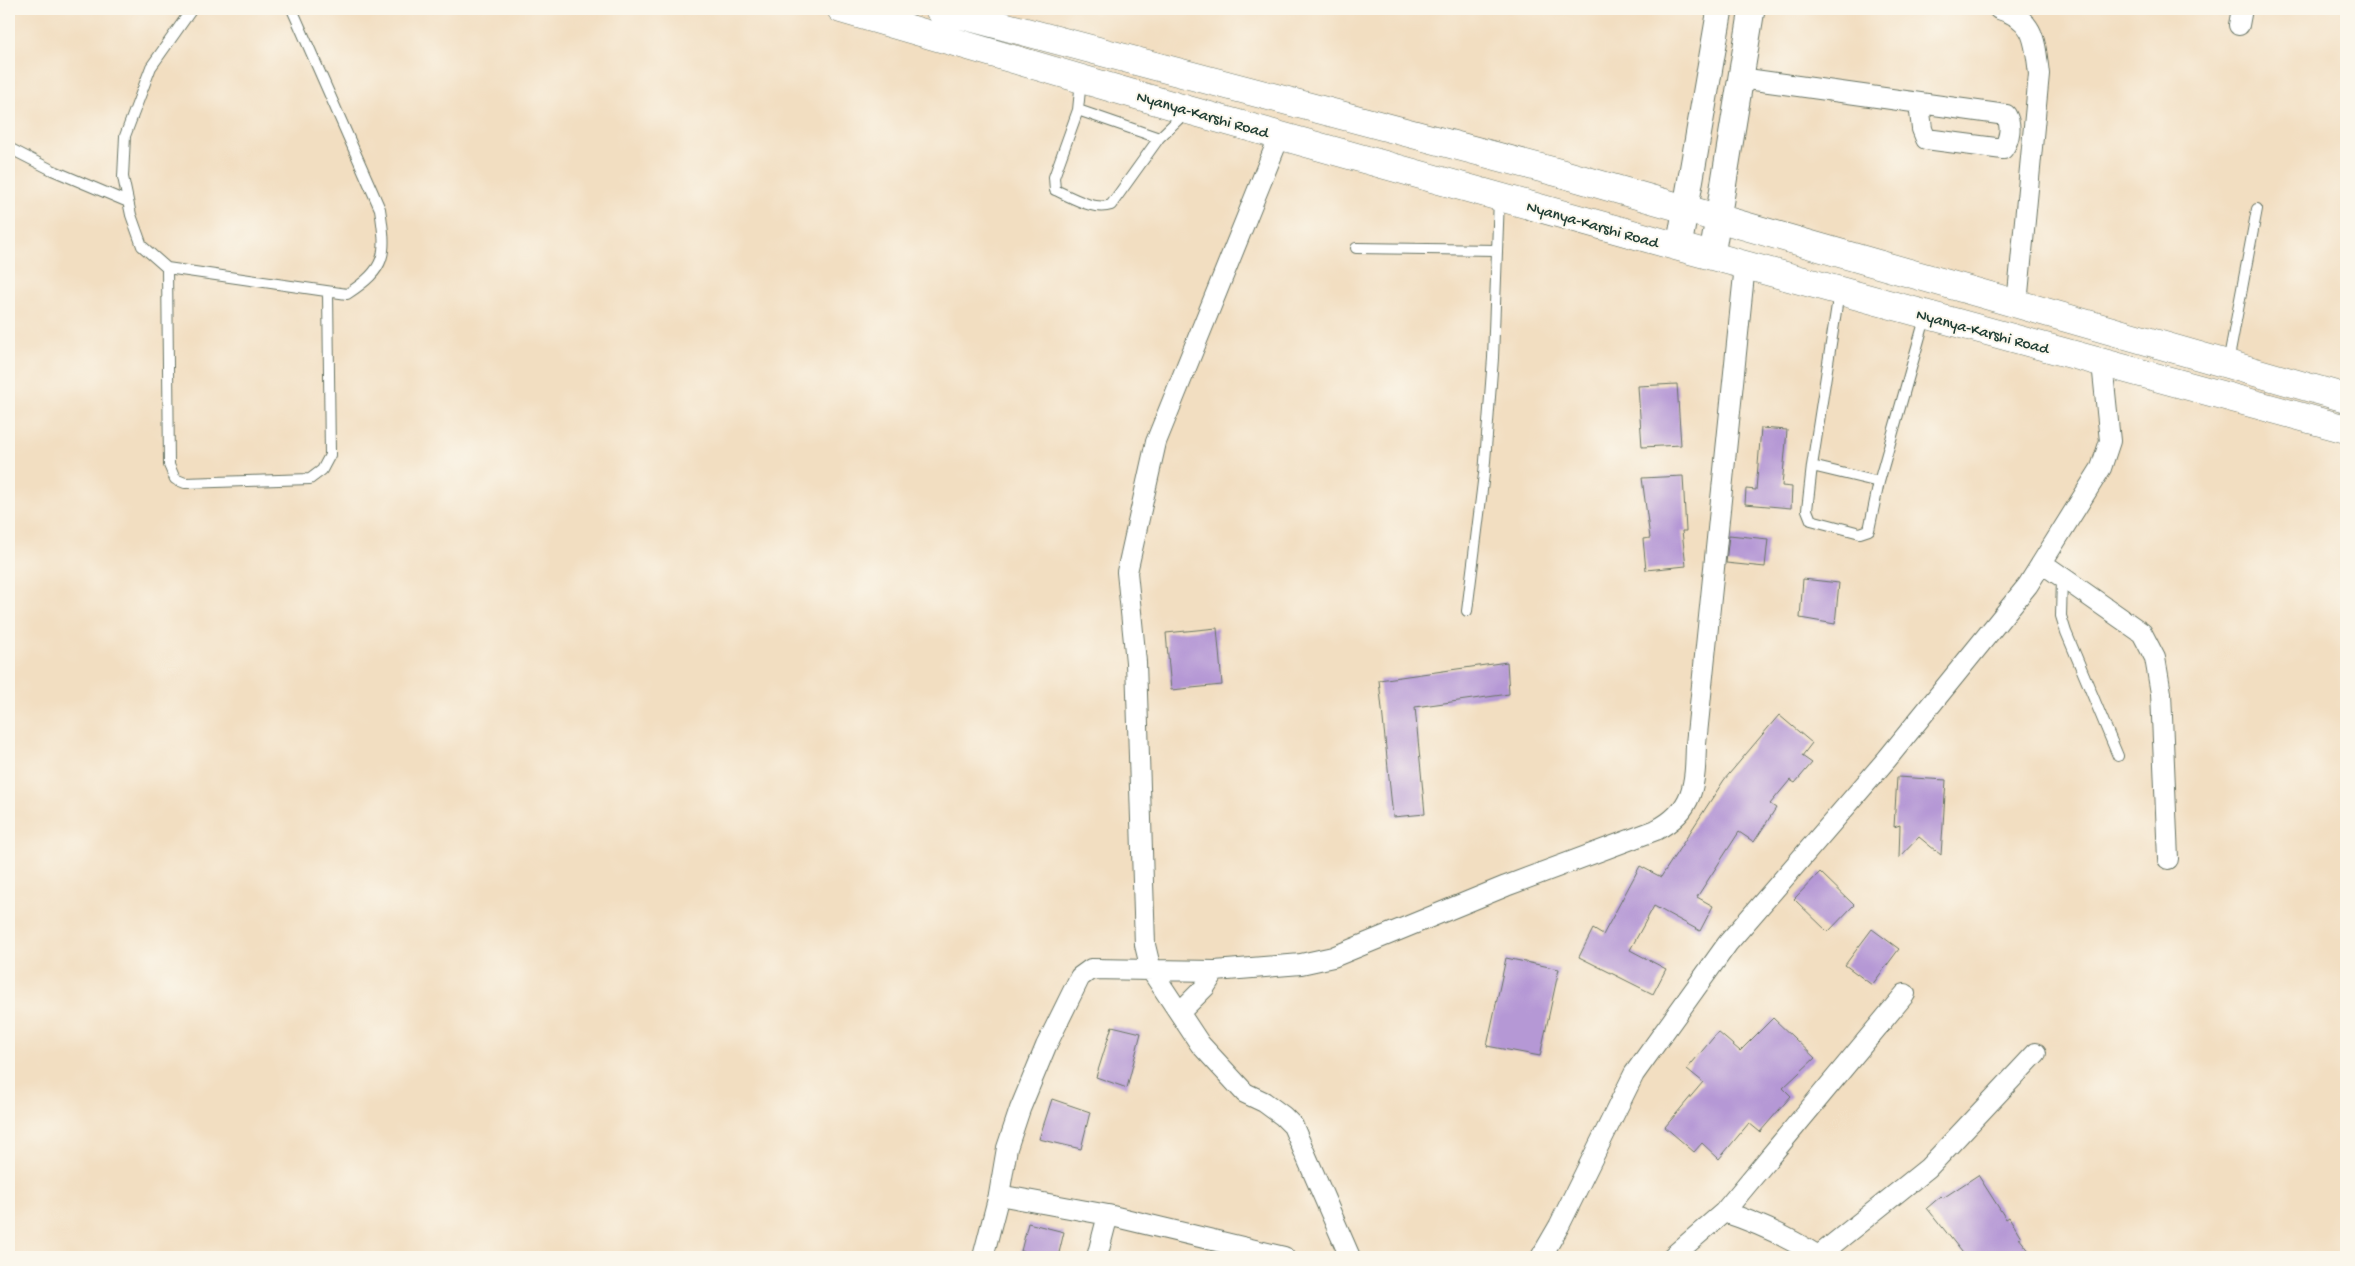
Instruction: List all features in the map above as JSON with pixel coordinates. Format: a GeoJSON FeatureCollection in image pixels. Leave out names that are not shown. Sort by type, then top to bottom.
{"type":"FeatureCollection","features":[{"type":"Feature","properties":{"kind":"main road","name":"Nyanya-Karshi Road"},"geometry":{"type":"LineString","coordinates":[[841,9],[1094,81],[1188,110],[1499,197],[2346,429]]}},
{"type":"Feature","properties":{"kind":"main road","name":"Nyanya-Karshi Road"},"geometry":{"type":"LineString","coordinates":[[939,9],[981,14],[1116,56],[1560,173],[2346,398]]}},
{"type":"Feature","properties":{"kind":"main road"},"geometry":{"type":"LineString","coordinates":[[1094,81],[1116,56]]}},
{"type":"Feature","properties":{"kind":"street"},"geometry":{"type":"LineString","coordinates":[[1679,247],[1720,9]]}},
{"type":"Feature","properties":{"kind":"street"},"geometry":{"type":"LineString","coordinates":[[1712,255],[1752,9]]}},
{"type":"Feature","properties":{"kind":"street"},"geometry":{"type":"LineString","coordinates":[[1999,9],[2015,13],[2026,23],[2036,46],[2039,74],[2017,304]]}},
{"type":"Feature","properties":{"kind":"street"},"geometry":{"type":"LineString","coordinates":[[1740,78],[1919,104]]}},
{"type":"Feature","properties":{"kind":"street"},"geometry":{"type":"LineString","coordinates":[[1280,135],[1156,442],[1127,572],[1136,662],[1145,945],[1151,970],[1200,1044],[1245,1093],[1264,1102],[1293,1126],[1350,1257]]}},
{"type":"Feature","properties":{"kind":"street"},"geometry":{"type":"LineString","coordinates":[[983,1257],[999,1195],[1007,1148],[1020,1109],[1046,1046],[1080,977],[1091,969],[1215,971],[1301,964],[1333,957],[1506,886],[1656,830],[1672,822],[1685,807],[1692,791],[1695,769],[1719,510],[1745,264]]}},
{"type":"Feature","properties":{"kind":"street"},"geometry":{"type":"LineString","coordinates":[[1541,1257],[1559,1226],[1634,1074],[1723,950],[1887,759],[2028,585],[2042,563],[2101,468],[2110,441],[2102,363]]}},
{"type":"Feature","properties":{"kind":"street"},"geometry":{"type":"LineString","coordinates":[[2042,563],[2142,633],[2155,658],[2161,692],[2168,859]]}},
{"type":"Feature","properties":{"kind":"street"},"geometry":{"type":"LineString","coordinates":[[1180,1012],[1205,987],[1215,971]]}},
{"type":"Feature","properties":{"kind":"street"},"geometry":{"type":"LineString","coordinates":[[1672,1257],[1724,1212],[1905,994]]}},
{"type":"Feature","properties":{"kind":"street"},"geometry":{"type":"LineString","coordinates":[[1724,1212],[1753,1221],[1786,1236],[1818,1256],[1903,1191],[1928,1168],[2036,1053]]}},
{"type":"Feature","properties":{"kind":"street"},"geometry":{"type":"LineString","coordinates":[[999,1195],[1108,1215],[1284,1257]]}},
{"type":"Feature","properties":{"kind":"street"},"geometry":{"type":"LineString","coordinates":[[1098,1257],[1108,1215]]}},
{"type":"Feature","properties":{"kind":"lane"},"geometry":{"type":"LineString","coordinates":[[192,9],[152,67],[125,136],[123,177],[130,215],[142,246],[167,268],[347,294],[365,282],[380,267],[385,241],[380,210],[292,9]]}},
{"type":"Feature","properties":{"kind":"lane"},"geometry":{"type":"LineString","coordinates":[[1094,81],[1078,110],[1054,177],[1055,190],[1096,207],[1111,205],[1159,138],[1188,110]]}},
{"type":"Feature","properties":{"kind":"lane"},"geometry":{"type":"LineString","coordinates":[[1078,110],[1159,138]]}},
{"type":"Feature","properties":{"kind":"lane"},"geometry":{"type":"LineString","coordinates":[[9,148],[52,170],[128,202]]}},
{"type":"Feature","properties":{"kind":"lane"},"geometry":{"type":"LineString","coordinates":[[1467,611],[1484,474],[1493,358],[1499,197]]}},
{"type":"Feature","properties":{"kind":"lane"},"geometry":{"type":"LineString","coordinates":[[2227,364],[2257,209]]}},
{"type":"Feature","properties":{"kind":"lane"},"geometry":{"type":"LineString","coordinates":[[1356,248],[1497,250]]}},
{"type":"Feature","properties":{"kind":"lane"},"geometry":{"type":"LineString","coordinates":[[167,268],[169,465],[175,479],[185,483],[310,479],[322,470],[330,455],[328,292]]}},
{"type":"Feature","properties":{"kind":"lane"},"geometry":{"type":"LineString","coordinates":[[1839,291],[1812,466],[1807,510],[1810,520],[1860,533],[1869,530],[1879,482],[1926,315]]}},
{"type":"Feature","properties":{"kind":"lane"},"geometry":{"type":"LineString","coordinates":[[1812,466],[1879,482]]}},
{"type":"Feature","properties":{"kind":"lane"},"geometry":{"type":"LineString","coordinates":[[2062,577],[2062,616],[2066,632],[2118,756]]}},
{"type":"Feature","properties":{"kind":"building"},"geometry":{"type":"Polygon","coordinates":[[[1677,384],[1681,445],[1642,447],[1638,386],[1677,384]]]}},
{"type":"Feature","properties":{"kind":"building"},"geometry":{"type":"Polygon","coordinates":[[[1761,428],[1787,430],[1782,486],[1792,487],[1791,508],[1745,504],[1746,489],[1756,490],[1761,428]]]}},
{"type":"Feature","properties":{"kind":"building"},"geometry":{"type":"Polygon","coordinates":[[[1683,476],[1686,531],[1682,531],[1686,566],[1646,570],[1643,539],[1650,538],[1642,478],[1683,476]]]}},
{"type":"Feature","properties":{"kind":"building"},"geometry":{"type":"Polygon","coordinates":[[[1729,535],[1768,539],[1765,567],[1726,563],[1729,535]]]}},
{"type":"Feature","properties":{"kind":"building"},"geometry":{"type":"Polygon","coordinates":[[[1803,579],[1839,583],[1835,624],[1800,618],[1803,579]]]}},
{"type":"Feature","properties":{"kind":"building"},"geometry":{"type":"Polygon","coordinates":[[[1217,628],[1222,685],[1171,690],[1166,633],[1217,628]]]}},
{"type":"Feature","properties":{"kind":"building"},"geometry":{"type":"Polygon","coordinates":[[[1507,662],[1509,694],[1415,707],[1425,814],[1393,817],[1379,680],[1507,662]]]}},
{"type":"Feature","properties":{"kind":"building"},"geometry":{"type":"Polygon","coordinates":[[[1779,715],[1812,743],[1802,756],[1812,763],[1795,783],[1790,780],[1770,804],[1776,808],[1754,842],[1739,832],[1697,897],[1713,906],[1700,931],[1654,906],[1630,950],[1666,969],[1653,994],[1579,957],[1593,929],[1603,935],[1640,866],[1661,877],[1724,780],[1779,715]]]}},
{"type":"Feature","properties":{"kind":"building"},"geometry":{"type":"Polygon","coordinates":[[[1897,777],[1946,780],[1941,855],[1919,837],[1899,858],[1900,825],[1894,827],[1897,777]]]}},
{"type":"Feature","properties":{"kind":"building"},"geometry":{"type":"Polygon","coordinates":[[[1820,872],[1854,905],[1828,932],[1794,899],[1820,872]]]}},
{"type":"Feature","properties":{"kind":"building"},"geometry":{"type":"Polygon","coordinates":[[[1872,929],[1899,949],[1872,985],[1845,965],[1872,929]]]}},
{"type":"Feature","properties":{"kind":"building"},"geometry":{"type":"Polygon","coordinates":[[[1506,958],[1559,969],[1540,1056],[1487,1046],[1506,958]]]}},
{"type":"Feature","properties":{"kind":"building"},"geometry":{"type":"Polygon","coordinates":[[[1773,1018],[1815,1058],[1783,1088],[1791,1096],[1760,1132],[1749,1123],[1719,1159],[1702,1143],[1694,1152],[1665,1127],[1703,1082],[1687,1069],[1718,1032],[1740,1051],[1773,1018]]]}},
{"type":"Feature","properties":{"kind":"building"},"geometry":{"type":"Polygon","coordinates":[[[1112,1026],[1141,1033],[1127,1088],[1096,1077],[1112,1026]]]}},
{"type":"Feature","properties":{"kind":"building"},"geometry":{"type":"Polygon","coordinates":[[[1052,1099],[1090,1112],[1081,1149],[1039,1139],[1052,1099]]]}},
{"type":"Feature","properties":{"kind":"building"},"geometry":{"type":"Polygon","coordinates":[[[1978,1175],[2006,1219],[2009,1217],[2021,1237],[2019,1238],[2034,1257],[1966,1257],[1927,1208],[1941,1196],[1943,1198],[1978,1175]]]}},
{"type":"Feature","properties":{"kind":"building"},"geometry":{"type":"Polygon","coordinates":[[[1028,1223],[1064,1232],[1058,1257],[1048,1257],[1021,1251],[1028,1223]]]}}]}
